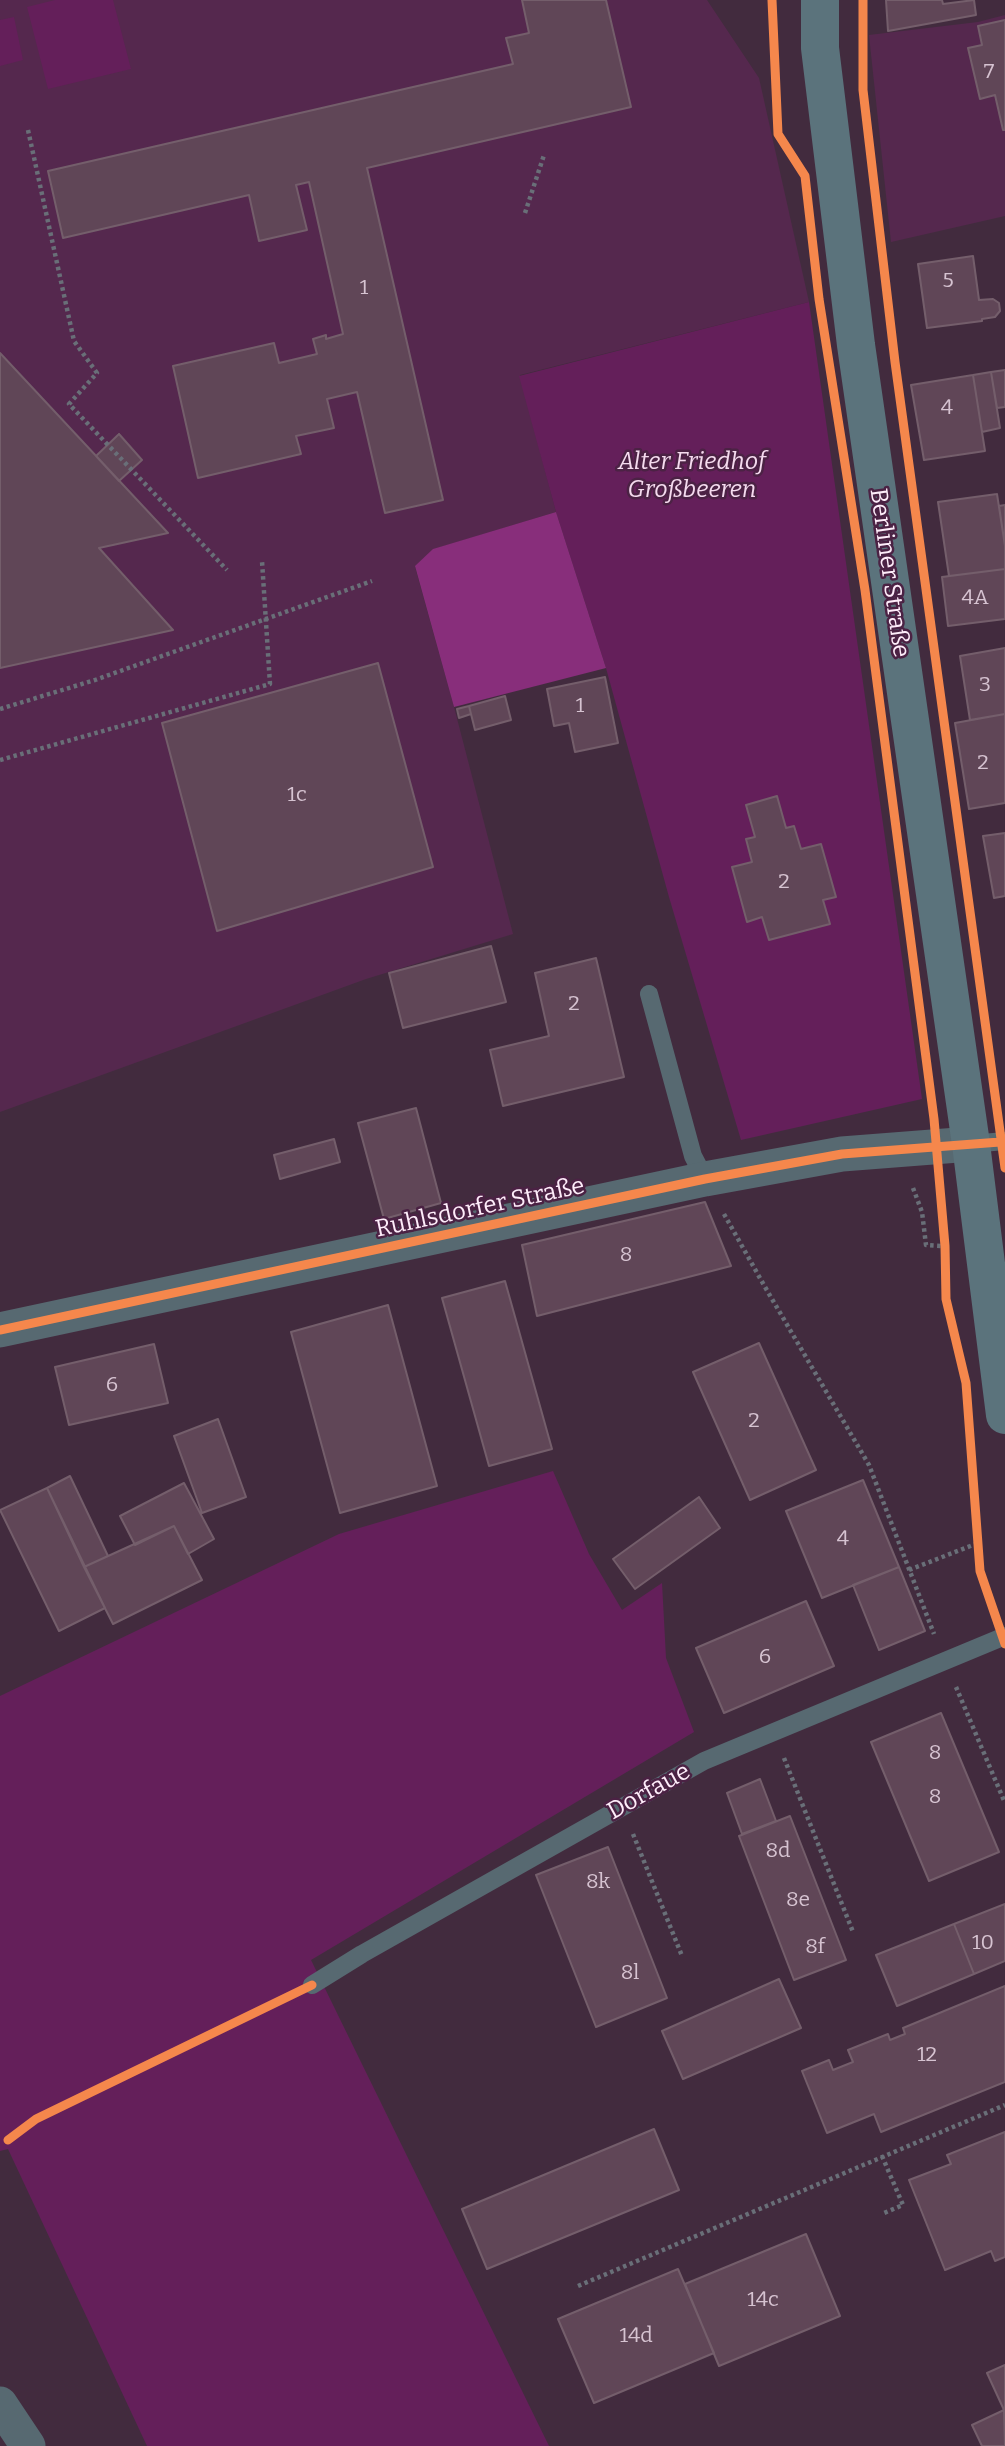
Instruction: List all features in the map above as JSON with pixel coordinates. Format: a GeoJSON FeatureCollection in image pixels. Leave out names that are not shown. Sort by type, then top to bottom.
{"type":"FeatureCollection","features":[{"type":"Feature","properties":{"kind":"street","name":"Berliner Straße"},"geometry":{"type":"LineString","coordinates":[[820,0],[820,48],[856,345],[988,1143]]}},
{"type":"Feature","properties":{"kind":"street","name":"Ruhlsdorfer Straße"},"geometry":{"type":"LineString","coordinates":[[0,1330],[705,1180],[842,1154],[988,1143]]}},
{"type":"Feature","properties":{"kind":"street"},"geometry":{"type":"LineString","coordinates":[[988,1143],[1005,1415]]}},
{"type":"Feature","properties":{"kind":"street"},"geometry":{"type":"LineString","coordinates":[[0,2404],[28,2446]]}},
{"type":"Feature","properties":{"kind":"lane"},"geometry":{"type":"LineString","coordinates":[[649,994],[693,1156],[705,1180]]}},
{"type":"Feature","properties":{"kind":"lane","name":"Dorfaue"},"geometry":{"type":"LineString","coordinates":[[312,1985],[362,1954],[704,1761],[1005,1636]]}},
{"type":"Feature","properties":{"kind":"path"},"geometry":{"type":"LineString","coordinates":[[28,131],[74,341],[97,373],[69,404],[226,570]]}},
{"type":"Feature","properties":{"kind":"path"},"geometry":{"type":"LineString","coordinates":[[526,214],[544,155]]}},
{"type":"Feature","properties":{"kind":"path"},"geometry":{"type":"LineString","coordinates":[[0,760],[270,684],[262,561]]}},
{"type":"Feature","properties":{"kind":"path"},"geometry":{"type":"LineString","coordinates":[[0,709],[95,680],[372,581]]}},
{"type":"Feature","properties":{"kind":"path"},"geometry":{"type":"LineString","coordinates":[[705,1180],[869,1465],[944,1660],[1005,1803]]}},
{"type":"Feature","properties":{"kind":"path"},"geometry":{"type":"LineString","coordinates":[[907,1180],[914,1189],[922,1212],[926,1245],[945,1246],[943,1233]]}},
{"type":"Feature","properties":{"kind":"path"},"geometry":{"type":"LineString","coordinates":[[909,1570],[978,1543]]}},
{"type":"Feature","properties":{"kind":"path"},"geometry":{"type":"LineString","coordinates":[[774,1732],[853,1932]]}},
{"type":"Feature","properties":{"kind":"path"},"geometry":{"type":"LineString","coordinates":[[622,1807],[682,1956]]}},
{"type":"Feature","properties":{"kind":"path"},"geometry":{"type":"LineString","coordinates":[[578,2286],[1005,2105]]}},
{"type":"Feature","properties":{"kind":"path"},"geometry":{"type":"LineString","coordinates":[[883,2156],[903,2205],[884,2213]]}},
{"type":"Feature","properties":{"kind":"shaded area"},"geometry":{"type":"Polygon","coordinates":[[[0,0],[707,0],[759,78],[809,302],[520,375],[556,512],[434,549],[415,567],[513,934],[366,979],[0,1112],[0,0]]]}},
{"type":"Feature","properties":{"kind":"shaded area"},"geometry":{"type":"Polygon","coordinates":[[[1005,15],[1005,216],[891,242],[869,35],[978,22],[1005,15]]]}},
{"type":"Feature","properties":{"kind":"shaded area"},"geometry":{"type":"Polygon","coordinates":[[[556,512],[606,668],[454,707],[415,566],[433,549],[556,512]]]}},
{"type":"Feature","properties":{"kind":"green space"},"geometry":{"type":"Polygon","coordinates":[[[55,0],[113,0],[131,69],[48,89],[27,7],[55,0]]]}},
{"type":"Feature","properties":{"kind":"green space"},"geometry":{"type":"Polygon","coordinates":[[[14,17],[23,60],[0,66],[0,20],[14,17]]]}},
{"type":"Feature","properties":{"kind":"green space","name":"Alter Friedhof Großbeeren"},"geometry":{"type":"Polygon","coordinates":[[[809,302],[922,1099],[741,1140],[669,897],[606,668],[556,512],[519,376],[809,302]]]}},
{"type":"Feature","properties":{"kind":"green space"},"geometry":{"type":"Polygon","coordinates":[[[553,1471],[589,1554],[622,1610],[662,1583],[666,1658],[694,1732],[311,1960],[549,2446],[147,2446],[8,2149],[0,2151],[0,1696],[339,1534],[553,1471]]]}},
{"type":"Feature","properties":{"kind":"building"},"geometry":{"type":"Polygon","coordinates":[[[522,0],[606,0],[631,107],[367,168],[443,500],[385,513],[357,392],[327,399],[334,428],[296,436],[301,454],[198,478],[173,366],[274,343],[279,363],[317,354],[313,339],[326,335],[326,339],[343,334],[309,182],[296,185],[307,230],[259,241],[249,195],[63,238],[48,171],[513,64],[506,38],[529,33],[522,0]]]}},
{"type":"Feature","properties":{"kind":"building"},"geometry":{"type":"Polygon","coordinates":[[[886,0],[942,0],[943,4],[974,0],[976,15],[888,31],[886,0]]]}},
{"type":"Feature","properties":{"kind":"building"},"geometry":{"type":"Polygon","coordinates":[[[1005,20],[1003,130],[995,95],[980,99],[968,48],[982,45],[978,26],[1005,20]]]}},
{"type":"Feature","properties":{"kind":"building"},"geometry":{"type":"Polygon","coordinates":[[[973,256],[979,300],[993,299],[999,303],[1000,311],[995,317],[982,321],[927,328],[918,264],[973,256]]]}},
{"type":"Feature","properties":{"kind":"building"},"geometry":{"type":"Polygon","coordinates":[[[0,353],[168,533],[99,548],[173,630],[0,668],[0,353]]]}},
{"type":"Feature","properties":{"kind":"building"},"geometry":{"type":"Polygon","coordinates":[[[1005,370],[1005,407],[997,408],[991,372],[1005,370]]]}},
{"type":"Feature","properties":{"kind":"building"},"geometry":{"type":"Polygon","coordinates":[[[991,372],[1000,428],[982,432],[973,375],[991,372]]]}},
{"type":"Feature","properties":{"kind":"building"},"geometry":{"type":"Polygon","coordinates":[[[973,375],[985,451],[924,460],[911,385],[973,375]]]}},
{"type":"Feature","properties":{"kind":"building"},"geometry":{"type":"Polygon","coordinates":[[[119,434],[142,460],[119,481],[96,456],[119,434]]]}},
{"type":"Feature","properties":{"kind":"building"},"geometry":{"type":"Polygon","coordinates":[[[997,494],[1005,546],[1005,569],[949,576],[938,502],[997,494]]]}},
{"type":"Feature","properties":{"kind":"building"},"geometry":{"type":"Polygon","coordinates":[[[1005,505],[1005,546],[999,506],[1005,505]]]}},
{"type":"Feature","properties":{"kind":"building"},"geometry":{"type":"Polygon","coordinates":[[[1005,569],[1005,619],[948,626],[942,577],[1005,569]]]}},
{"type":"Feature","properties":{"kind":"building"},"geometry":{"type":"Polygon","coordinates":[[[1005,648],[1005,714],[970,720],[960,656],[1005,648]]]}},
{"type":"Feature","properties":{"kind":"building"},"geometry":{"type":"Polygon","coordinates":[[[378,663],[433,867],[217,931],[162,723],[378,663]]]}},
{"type":"Feature","properties":{"kind":"building"},"geometry":{"type":"Polygon","coordinates":[[[605,677],[618,743],[575,752],[569,723],[554,726],[547,689],[605,677]]]}},
{"type":"Feature","properties":{"kind":"building"},"geometry":{"type":"Polygon","coordinates":[[[505,696],[511,720],[475,730],[469,706],[505,696]]]}},
{"type":"Feature","properties":{"kind":"building"},"geometry":{"type":"Polygon","coordinates":[[[469,706],[471,714],[459,718],[457,709],[469,706]]]}},
{"type":"Feature","properties":{"kind":"building"},"geometry":{"type":"Polygon","coordinates":[[[1005,714],[1005,803],[969,809],[955,723],[1005,714]]]}},
{"type":"Feature","properties":{"kind":"building"},"geometry":{"type":"Polygon","coordinates":[[[777,796],[786,828],[794,826],[801,849],[821,844],[836,897],[823,900],[830,924],[769,940],[762,917],[747,922],[732,867],[752,862],[746,839],[755,837],[746,805],[777,796]]]}},
{"type":"Feature","properties":{"kind":"building"},"geometry":{"type":"Polygon","coordinates":[[[1005,833],[1005,896],[994,898],[983,836],[1005,833]]]}},
{"type":"Feature","properties":{"kind":"building"},"geometry":{"type":"Polygon","coordinates":[[[491,946],[506,1002],[403,1028],[389,973],[491,946]]]}},
{"type":"Feature","properties":{"kind":"building"},"geometry":{"type":"Polygon","coordinates":[[[596,958],[624,1077],[503,1106],[490,1050],[549,1036],[535,973],[596,958]]]}},
{"type":"Feature","properties":{"kind":"building"},"geometry":{"type":"Polygon","coordinates":[[[416,1108],[441,1203],[384,1219],[358,1123],[416,1108]]]}},
{"type":"Feature","properties":{"kind":"building"},"geometry":{"type":"Polygon","coordinates":[[[334,1139],[340,1162],[280,1179],[274,1155],[334,1139]]]}},
{"type":"Feature","properties":{"kind":"building"},"geometry":{"type":"Polygon","coordinates":[[[705,1202],[731,1266],[537,1316],[522,1245],[705,1202]]]}},
{"type":"Feature","properties":{"kind":"building"},"geometry":{"type":"Polygon","coordinates":[[[505,1281],[552,1449],[489,1466],[442,1298],[505,1281]]]}},
{"type":"Feature","properties":{"kind":"building"},"geometry":{"type":"Polygon","coordinates":[[[388,1305],[437,1486],[340,1513],[291,1332],[388,1305]]]}},
{"type":"Feature","properties":{"kind":"building"},"geometry":{"type":"Polygon","coordinates":[[[759,1343],[816,1470],[750,1500],[693,1372],[759,1343]]]}},
{"type":"Feature","properties":{"kind":"building"},"geometry":{"type":"Polygon","coordinates":[[[154,1344],[168,1403],[69,1425],[55,1367],[154,1344]]]}},
{"type":"Feature","properties":{"kind":"building"},"geometry":{"type":"Polygon","coordinates":[[[218,1419],[246,1497],[202,1513],[174,1436],[218,1419]]]}},
{"type":"Feature","properties":{"kind":"building"},"geometry":{"type":"Polygon","coordinates":[[[70,1476],[108,1556],[84,1567],[47,1488],[70,1476]]]}},
{"type":"Feature","properties":{"kind":"building"},"geometry":{"type":"Polygon","coordinates":[[[863,1480],[899,1567],[822,1598],[786,1511],[863,1480]]]}},
{"type":"Feature","properties":{"kind":"building"},"geometry":{"type":"Polygon","coordinates":[[[184,1483],[214,1539],[188,1554],[174,1526],[135,1545],[120,1516],[184,1483]]]}},
{"type":"Feature","properties":{"kind":"building"},"geometry":{"type":"Polygon","coordinates":[[[47,1488],[105,1608],[59,1631],[0,1510],[47,1488]]]}},
{"type":"Feature","properties":{"kind":"building"},"geometry":{"type":"Polygon","coordinates":[[[699,1497],[720,1528],[635,1589],[613,1559],[699,1497]]]}},
{"type":"Feature","properties":{"kind":"building"},"geometry":{"type":"Polygon","coordinates":[[[174,1526],[202,1580],[113,1624],[84,1567],[174,1526]]]}},
{"type":"Feature","properties":{"kind":"building"},"geometry":{"type":"Polygon","coordinates":[[[899,1567],[925,1631],[879,1650],[853,1585],[899,1567]]]}},
{"type":"Feature","properties":{"kind":"building"},"geometry":{"type":"Polygon","coordinates":[[[806,1601],[834,1666],[724,1713],[696,1648],[806,1601]]]}},
{"type":"Feature","properties":{"kind":"building"},"geometry":{"type":"Polygon","coordinates":[[[941,1713],[999,1852],[929,1881],[871,1742],[941,1713]]]}},
{"type":"Feature","properties":{"kind":"building"},"geometry":{"type":"Polygon","coordinates":[[[760,1779],[776,1821],[742,1834],[727,1793],[760,1779]]]}},
{"type":"Feature","properties":{"kind":"building"},"geometry":{"type":"Polygon","coordinates":[[[790,1816],[846,1960],[794,1980],[739,1836],[790,1816]]]}},
{"type":"Feature","properties":{"kind":"building"},"geometry":{"type":"Polygon","coordinates":[[[608,1847],[667,1998],[596,2027],[536,1875],[608,1847]]]}},
{"type":"Feature","properties":{"kind":"building"},"geometry":{"type":"Polygon","coordinates":[[[1005,1904],[1005,1961],[974,1974],[954,1924],[1005,1904]]]}},
{"type":"Feature","properties":{"kind":"building"},"geometry":{"type":"Polygon","coordinates":[[[954,1924],[974,1974],[897,2006],[876,1955],[954,1924]]]}},
{"type":"Feature","properties":{"kind":"building"},"geometry":{"type":"Polygon","coordinates":[[[779,1979],[801,2028],[683,2079],[662,2031],[779,1979]]]}},
{"type":"Feature","properties":{"kind":"building"},"geometry":{"type":"Polygon","coordinates":[[[1005,1986],[1005,2082],[881,2132],[874,2114],[827,2133],[802,2071],[829,2060],[833,2070],[853,2062],[848,2050],[888,2034],[890,2040],[905,2034],[903,2028],[1005,1986]]]}},
{"type":"Feature","properties":{"kind":"building"},"geometry":{"type":"Polygon","coordinates":[[[654,2129],[679,2190],[487,2269],[462,2209],[654,2129]]]}},
{"type":"Feature","properties":{"kind":"building"},"geometry":{"type":"Polygon","coordinates":[[[1005,2132],[1005,2257],[995,2261],[991,2251],[945,2270],[909,2180],[951,2164],[947,2155],[1005,2132]]]}},
{"type":"Feature","properties":{"kind":"building"},"geometry":{"type":"Polygon","coordinates":[[[806,2234],[840,2316],[719,2366],[685,2284],[806,2234]]]}},
{"type":"Feature","properties":{"kind":"building"},"geometry":{"type":"Polygon","coordinates":[[[678,2269],[714,2353],[594,2403],[558,2319],[678,2269]]]}},
{"type":"Feature","properties":{"kind":"building"},"geometry":{"type":"Polygon","coordinates":[[[1005,2365],[1005,2409],[1004,2410],[987,2373],[1005,2365]]]}},
{"type":"Feature","properties":{"kind":"building"},"geometry":{"type":"Polygon","coordinates":[[[1004,2410],[1005,2446],[982,2446],[972,2425],[1004,2410]]]}},
{"type":"Feature","properties":{"kind":"cycle path"},"geometry":{"type":"LineString","coordinates":[[772,0],[778,134],[805,176],[819,299],[865,590],[934,1119],[945,1246],[946,1299],[966,1383],[980,1571],[1005,1644]]}},
{"type":"Feature","properties":{"kind":"cycle path"},"geometry":{"type":"LineString","coordinates":[[863,0],[863,90],[895,362],[1005,1168]]}},
{"type":"Feature","properties":{"kind":"cycle path"},"geometry":{"type":"LineString","coordinates":[[0,1330],[705,1179],[842,1154],[1000,1142]]}},
{"type":"Feature","properties":{"kind":"cycle path"},"geometry":{"type":"LineString","coordinates":[[8,2140],[36,2119],[312,1985]]}}]}
